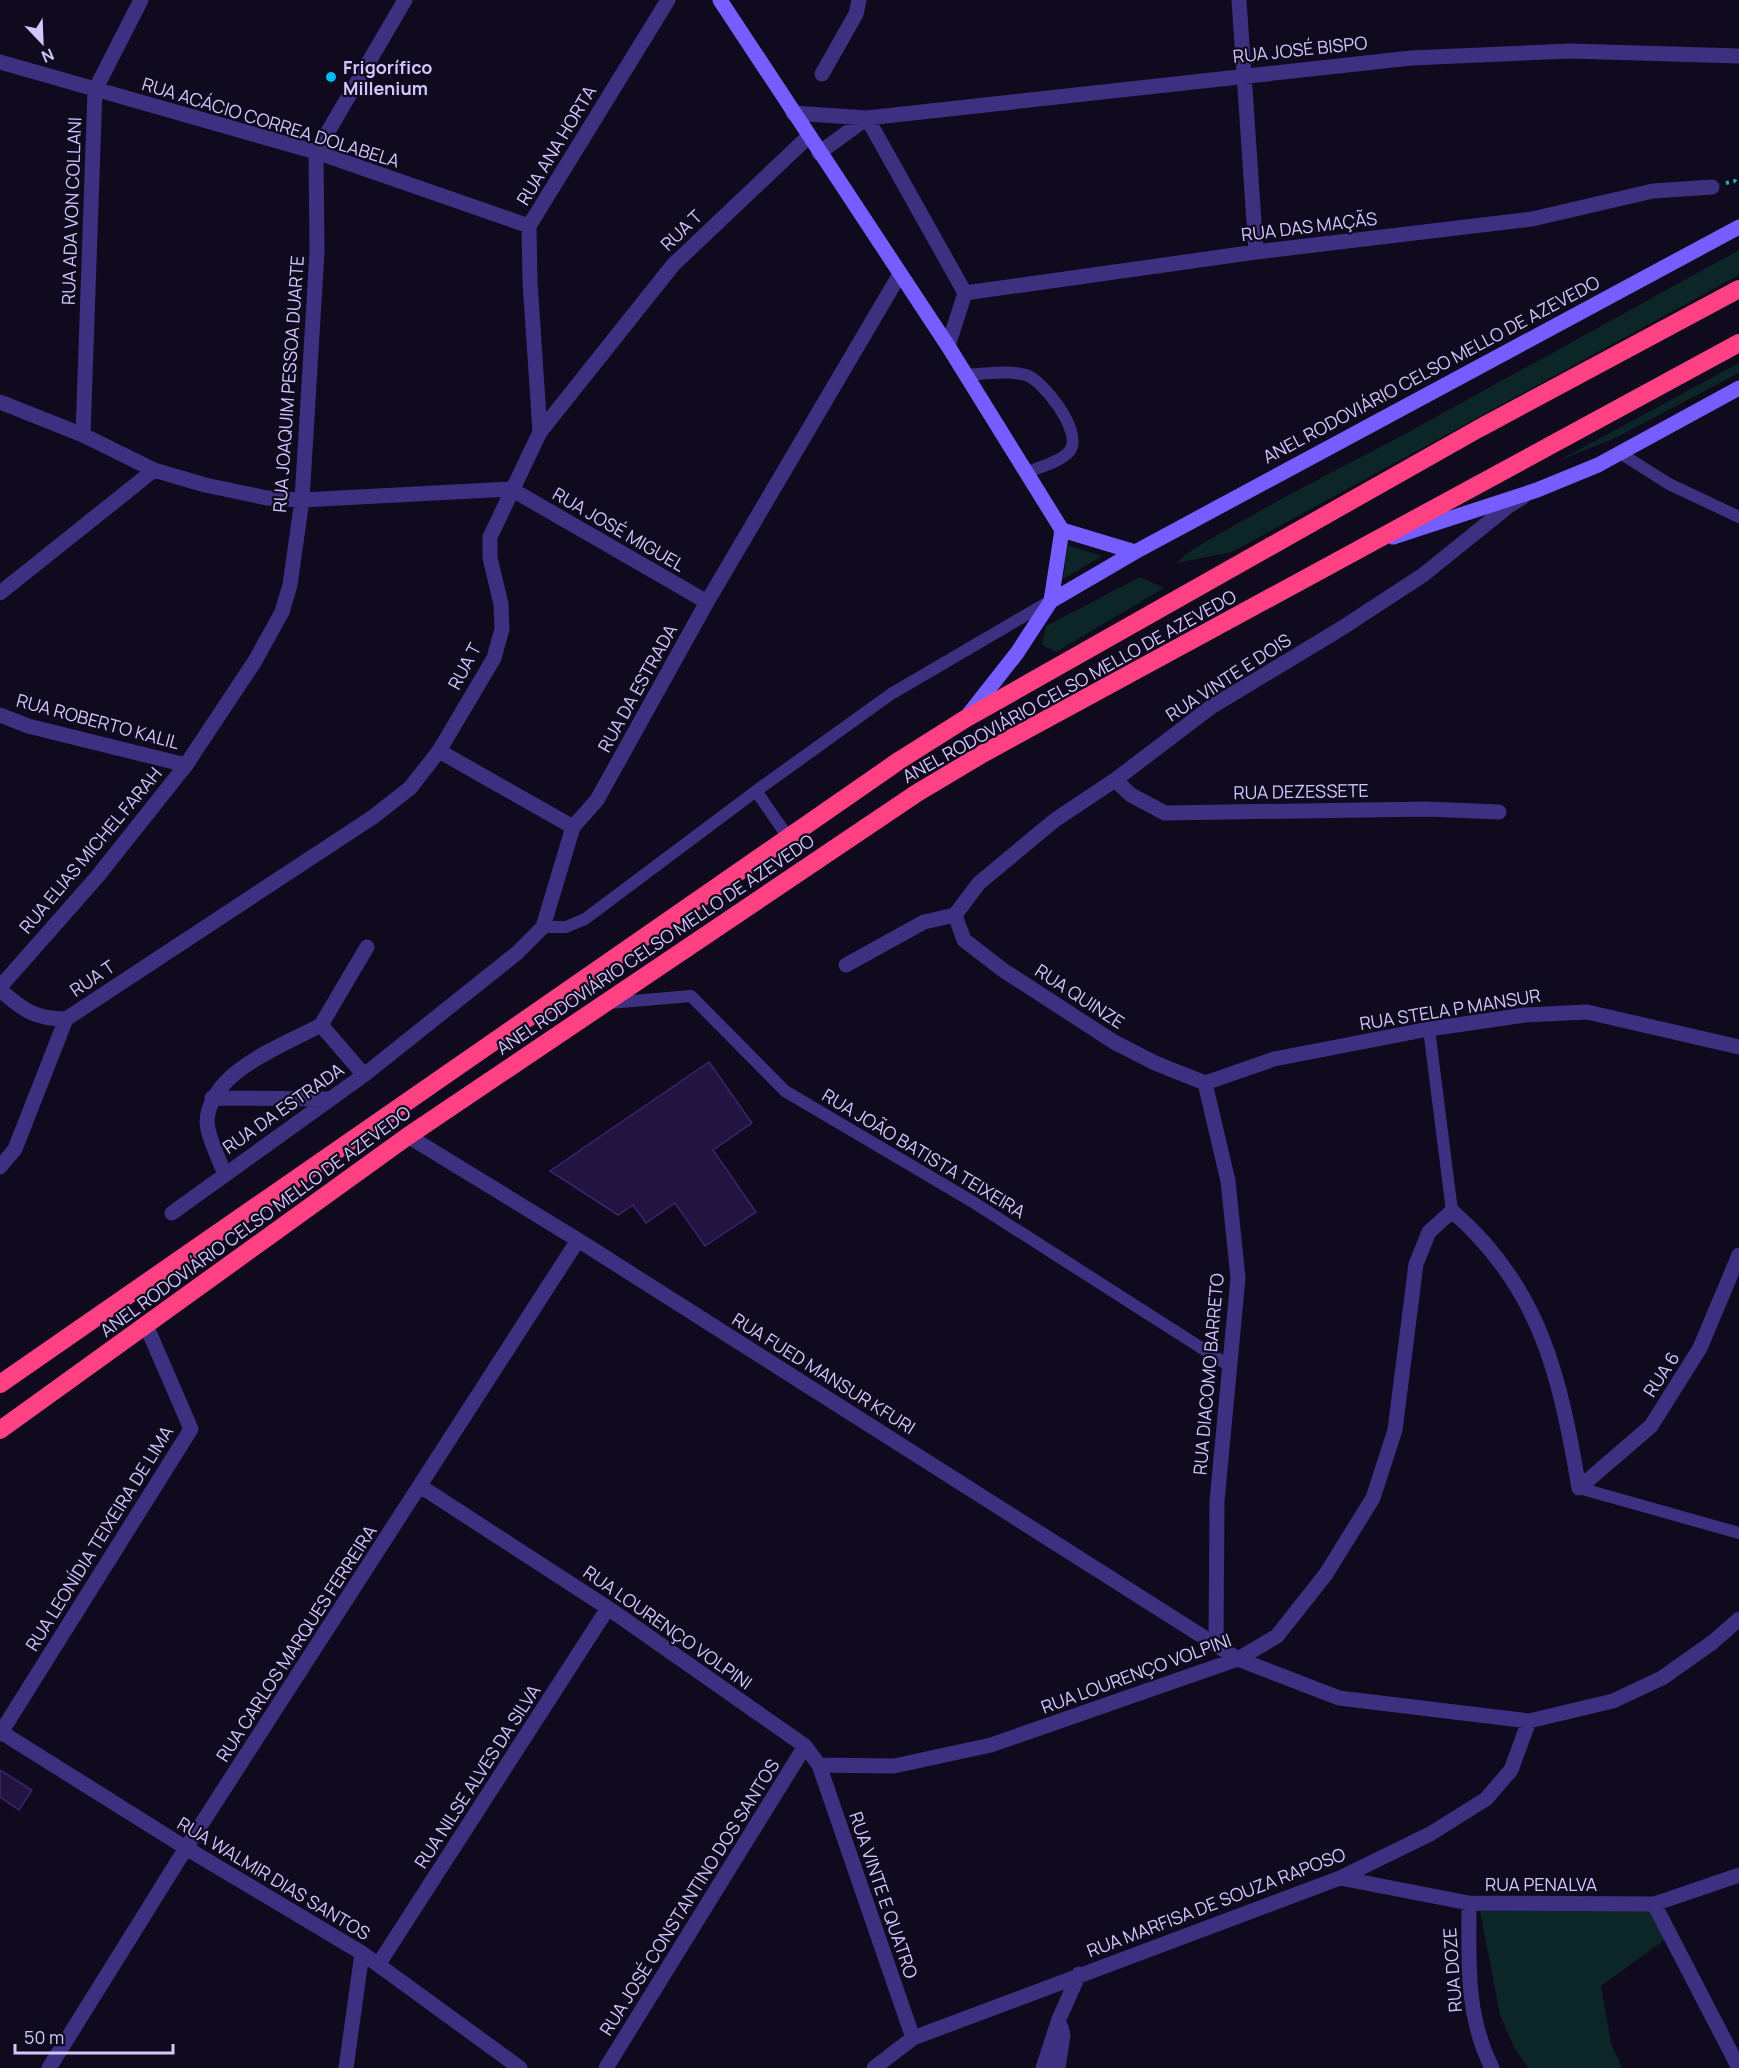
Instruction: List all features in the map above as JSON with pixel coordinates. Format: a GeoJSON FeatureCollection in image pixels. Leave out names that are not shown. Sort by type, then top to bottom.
{"type":"FeatureCollection","features":[{"type":"Feature","properties":{"kind":"highway","name":"ANEL RODOVIÁRIO CELSO MELLO DE AZEVEDO"},"geometry":{"type":"LineString","coordinates":[[0,1383],[788,837],[900,760],[965,719],[1478,429],[1739,289]]}},
{"type":"Feature","properties":{"kind":"highway","name":"ANEL RODOVIÁRIO CELSO MELLO DE AZEVEDO"},"geometry":{"type":"LineString","coordinates":[[0,1430],[408,1136],[917,793],[974,759],[1739,343]]}},
{"type":"Feature","properties":{"kind":"main road"},"geometry":{"type":"LineString","coordinates":[[720,0],[808,137],[948,346],[1062,530],[1135,552]]}},
{"type":"Feature","properties":{"kind":"main road","name":"ANEL RODOVIÁRIO CELSO MELLO DE AZEVEDO"},"geometry":{"type":"LineString","coordinates":[[965,719],[1017,653],[1051,601],[1135,552],[1739,227]]}},
{"type":"Feature","properties":{"kind":"main road","name":"ANEL RODOVIÁRIO CELSO MELLO DE AZEVEDO"},"geometry":{"type":"LineString","coordinates":[[1367,546],[1537,490],[1620,453],[1739,388]]}},
{"type":"Feature","properties":{"kind":"main road"},"geometry":{"type":"LineString","coordinates":[[1051,601],[1062,530]]}},
{"type":"Feature","properties":{"kind":"street","name":"RUA ADA VON COLLANI"},"geometry":{"type":"LineString","coordinates":[[83,435],[95,90],[141,0]]}},
{"type":"Feature","properties":{"kind":"street"},"geometry":{"type":"LineString","coordinates":[[316,152],[405,0]]}},
{"type":"Feature","properties":{"kind":"street","name":"RUA ANA HORTA"},"geometry":{"type":"LineString","coordinates":[[540,432],[530,282],[529,226],[668,0]]}},
{"type":"Feature","properties":{"kind":"street"},"geometry":{"type":"LineString","coordinates":[[822,74],[856,14],[859,0]]}},
{"type":"Feature","properties":{"kind":"street"},"geometry":{"type":"LineString","coordinates":[[1239,0],[1256,252]]}},
{"type":"Feature","properties":{"kind":"street","name":"RUA JOSÉ BISPO"},"geometry":{"type":"LineString","coordinates":[[793,113],[867,118],[1411,58],[1570,51],[1739,56]]}},
{"type":"Feature","properties":{"kind":"street","name":"RUA ACÁCIO CORREA DOLABELA"},"geometry":{"type":"LineString","coordinates":[[0,62],[316,152],[529,226]]}},
{"type":"Feature","properties":{"kind":"street"},"geometry":{"type":"LineString","coordinates":[[867,118],[965,293],[948,346]]}},
{"type":"Feature","properties":{"kind":"street","name":"RUA JOSÉ BISPO"},"geometry":{"type":"LineString","coordinates":[[819,153],[867,118]]}},
{"type":"Feature","properties":{"kind":"street","name":"RUA T"},"geometry":{"type":"LineString","coordinates":[[0,989],[20,1008],[44,1019],[66,1019],[373,817],[410,788],[439,751],[494,658],[502,629],[501,604],[490,558],[490,537],[540,432],[673,265],[808,137]]}},
{"type":"Feature","properties":{"kind":"street","name":"RUA JOAQUIM PESSOA DUARTE"},"geometry":{"type":"LineString","coordinates":[[186,765],[255,661],[282,612],[290,585],[302,500],[317,252],[316,152]]}},
{"type":"Feature","properties":{"kind":"street","name":"RUA DAS MAÇÃS"},"geometry":{"type":"LineString","coordinates":[[965,293],[1256,252],[1532,219],[1653,191],[1712,187]]}},
{"type":"Feature","properties":{"kind":"street","name":"RUA DA ESTRADA"},"geometry":{"type":"LineString","coordinates":[[172,1213],[224,1173],[364,1075],[517,953],[543,927],[573,827],[597,801],[707,602],[900,274]]}},
{"type":"Feature","properties":{"kind":"street"},"geometry":{"type":"LineString","coordinates":[[0,402],[83,435],[154,470],[205,485],[256,496],[302,500],[511,489]]}},
{"type":"Feature","properties":{"kind":"street"},"geometry":{"type":"LineString","coordinates":[[0,593],[154,470]]}},
{"type":"Feature","properties":{"kind":"street","name":"RUA JOSÉ MIGUEL"},"geometry":{"type":"LineString","coordinates":[[511,489],[707,602]]}},
{"type":"Feature","properties":{"kind":"street","name":"RUA VINTE E DOIS"},"geometry":{"type":"LineString","coordinates":[[955,915],[979,883],[1055,820],[1115,780],[1211,707],[1342,628],[1423,575],[1510,505],[1537,490]]}},
{"type":"Feature","properties":{"kind":"street","name":"RUA ROBERTO KALIL"},"geometry":{"type":"LineString","coordinates":[[0,715],[28,726],[186,765]]}},
{"type":"Feature","properties":{"kind":"street"},"geometry":{"type":"LineString","coordinates":[[439,751],[573,827]]}},
{"type":"Feature","properties":{"kind":"street","name":"RUA ELIAS MICHEL FARAH"},"geometry":{"type":"LineString","coordinates":[[0,989],[97,877],[186,765]]}},
{"type":"Feature","properties":{"kind":"street","name":"RUA DEZESSETE"},"geometry":{"type":"LineString","coordinates":[[1115,780],[1131,795],[1165,813],[1426,809],[1499,812]]}},
{"type":"Feature","properties":{"kind":"street"},"geometry":{"type":"LineString","coordinates":[[846,965],[924,922],[955,915]]}},
{"type":"Feature","properties":{"kind":"street","name":"RUA QUINZE"},"geometry":{"type":"LineString","coordinates":[[955,915],[964,940],[1003,970],[1114,1042],[1155,1063],[1205,1083]]}},
{"type":"Feature","properties":{"kind":"street"},"geometry":{"type":"LineString","coordinates":[[212,1098],[230,1075],[321,1025],[367,947]]}},
{"type":"Feature","properties":{"kind":"street","name":"RUA STELA P MANSUR"},"geometry":{"type":"LineString","coordinates":[[1205,1083],[1274,1059],[1429,1029],[1525,1015],[1587,1012],[1739,1047]]}},
{"type":"Feature","properties":{"kind":"street"},"geometry":{"type":"LineString","coordinates":[[0,1167],[20,1139],[66,1019]]}},
{"type":"Feature","properties":{"kind":"street","name":"RUA DA ESTRADA"},"geometry":{"type":"LineString","coordinates":[[321,1025],[364,1075]]}},
{"type":"Feature","properties":{"kind":"street","name":"RUA DIACOMO BARRETO"},"geometry":{"type":"LineString","coordinates":[[1205,1083],[1228,1181],[1238,1278],[1228,1365],[1218,1501],[1216,1645]]}},
{"type":"Feature","properties":{"kind":"street"},"geometry":{"type":"LineString","coordinates":[[212,1098],[331,1099]]}},
{"type":"Feature","properties":{"kind":"street","name":"RUA DA ESTRADA"},"geometry":{"type":"LineString","coordinates":[[212,1098],[207,1123],[224,1173]]}},
{"type":"Feature","properties":{"kind":"street","name":"RUA FUED MANSUR KFURI"},"geometry":{"type":"LineString","coordinates":[[408,1136],[578,1240],[1216,1645]]}},
{"type":"Feature","properties":{"kind":"street"},"geometry":{"type":"LineString","coordinates":[[1452,1211],[1475,1230],[1514,1278],[1550,1352],[1566,1411],[1579,1488]]}},
{"type":"Feature","properties":{"kind":"street","name":"RUA LOURENÇO VOLPINI"},"geometry":{"type":"LineString","coordinates":[[420,1486],[608,1608],[805,1746],[819,1765],[894,1766],[991,1746],[1238,1659],[1277,1636],[1326,1574],[1373,1498],[1395,1430],[1416,1264],[1429,1232],[1452,1211]]}},
{"type":"Feature","properties":{"kind":"street","name":"RUA CARLOS MARQUES FERREIRA"},"geometry":{"type":"LineString","coordinates":[[49,2068],[186,1848],[578,1240]]}},
{"type":"Feature","properties":{"kind":"street","name":"RUA 6"},"geometry":{"type":"LineString","coordinates":[[1579,1488],[1651,1426],[1701,1348],[1739,1255]]}},
{"type":"Feature","properties":{"kind":"street","name":"RUA LEONÍDIA TEIXEIRA DE LIMA"},"geometry":{"type":"LineString","coordinates":[[1,1733],[190,1429],[146,1325]]}},
{"type":"Feature","properties":{"kind":"street","name":"RUA NILSE ALVES DA SILVA"},"geometry":{"type":"LineString","coordinates":[[378,1965],[608,1608]]}},
{"type":"Feature","properties":{"kind":"street"},"geometry":{"type":"LineString","coordinates":[[1216,1645],[1238,1659],[1339,1698],[1528,1721],[1613,1701],[1662,1678],[1713,1642],[1739,1618]]}},
{"type":"Feature","properties":{"kind":"street","name":"RUA MARFISA DE SOUZA RAPOSO"},"geometry":{"type":"LineString","coordinates":[[874,2068],[913,2038],[1340,1878],[1430,1834],[1486,1799],[1511,1770],[1528,1721]]}},
{"type":"Feature","properties":{"kind":"street","name":"RUA WALMIR DIAS SANTOS"},"geometry":{"type":"LineString","coordinates":[[1,1733],[186,1848],[362,1953],[519,2068]]}},
{"type":"Feature","properties":{"kind":"street","name":"RUA JOSÉ CONSTANTINO DOS SANTOS"},"geometry":{"type":"LineString","coordinates":[[606,2068],[805,1746]]}},
{"type":"Feature","properties":{"kind":"street","name":"RUA VINTE E QUATRO"},"geometry":{"type":"LineString","coordinates":[[819,1765],[913,2038]]}},
{"type":"Feature","properties":{"kind":"street","name":"RUA PENALVA"},"geometry":{"type":"LineString","coordinates":[[1340,1878],[1468,1903],[1653,1904],[1739,1875]]}},
{"type":"Feature","properties":{"kind":"street","name":"RUA DOZE"},"geometry":{"type":"LineString","coordinates":[[1468,1903],[1469,1988],[1479,2042],[1492,2068]]}},
{"type":"Feature","properties":{"kind":"street"},"geometry":{"type":"LineString","coordinates":[[1653,1904],[1739,2068]]}},
{"type":"Feature","properties":{"kind":"street"},"geometry":{"type":"LineString","coordinates":[[346,2068],[362,1953]]}},
{"type":"Feature","properties":{"kind":"street"},"geometry":{"type":"LineString","coordinates":[[1043,2068],[1059,2019],[1079,1974]]}},
{"type":"Feature","properties":{"kind":"street"},"geometry":{"type":"LineString","coordinates":[[1058,2068],[1063,2035],[1059,2019]]}},
{"type":"Feature","properties":{"kind":"lane"},"geometry":{"type":"LineString","coordinates":[[965,375],[1023,374],[1037,380],[1054,398],[1073,437],[1072,447],[1067,455],[1026,473]]}},
{"type":"Feature","properties":{"kind":"lane"},"geometry":{"type":"LineString","coordinates":[[1620,453],[1669,484],[1739,517]]}},
{"type":"Feature","properties":{"kind":"lane"},"geometry":{"type":"LineString","coordinates":[[543,927],[566,927],[585,919],[756,791],[891,694],[1051,601]]}},
{"type":"Feature","properties":{"kind":"lane"},"geometry":{"type":"LineString","coordinates":[[756,791],[788,837]]}},
{"type":"Feature","properties":{"kind":"lane","name":"RUA JOÃO BATISTA TEIXEIRA"},"geometry":{"type":"LineString","coordinates":[[605,1003],[691,996],[785,1091],[973,1202],[1228,1365]]}},
{"type":"Feature","properties":{"kind":"lane"},"geometry":{"type":"LineString","coordinates":[[1429,1029],[1452,1211]]}},
{"type":"Feature","properties":{"kind":"lane"},"geometry":{"type":"LineString","coordinates":[[1579,1488],[1739,1533]]}},
{"type":"Feature","properties":{"kind":"green space"},"geometry":{"type":"Polygon","coordinates":[[[1739,250],[1739,275],[1232,552],[1176,563],[1193,549],[1279,500],[1405,434],[1739,250]]]}},
{"type":"Feature","properties":{"kind":"green space"},"geometry":{"type":"Polygon","coordinates":[[[1739,363],[1739,373],[1613,439],[1558,461],[1739,363]]]}},
{"type":"Feature","properties":{"kind":"green space"},"geometry":{"type":"Polygon","coordinates":[[[1068,545],[1102,556],[1063,579],[1068,545]]]}},
{"type":"Feature","properties":{"kind":"green space"},"geometry":{"type":"Polygon","coordinates":[[[1140,577],[1164,588],[1056,652],[1042,645],[1046,626],[1140,577]]]}},
{"type":"Feature","properties":{"kind":"green space"},"geometry":{"type":"Polygon","coordinates":[[[1651,1908],[1666,1939],[1601,1986],[1611,2043],[1622,2068],[1528,2068],[1515,2049],[1500,2015],[1480,1911],[1651,1908]]]}},
{"type":"Feature","properties":{"kind":"building"},"geometry":{"type":"Polygon","coordinates":[[[709,1062],[752,1123],[713,1150],[756,1212],[705,1246],[675,1203],[646,1223],[633,1205],[618,1215],[550,1171],[709,1062]]]}},
{"type":"Feature","properties":{"kind":"building"},"geometry":{"type":"Polygon","coordinates":[[[0,1770],[32,1790],[19,1810],[0,1797],[0,1770]]]}},
{"type":"Feature","properties":{"kind":"place","name":"Frigorífico Millenium"},"geometry":{"type":"Point","coordinates":[331,77]}}]}
